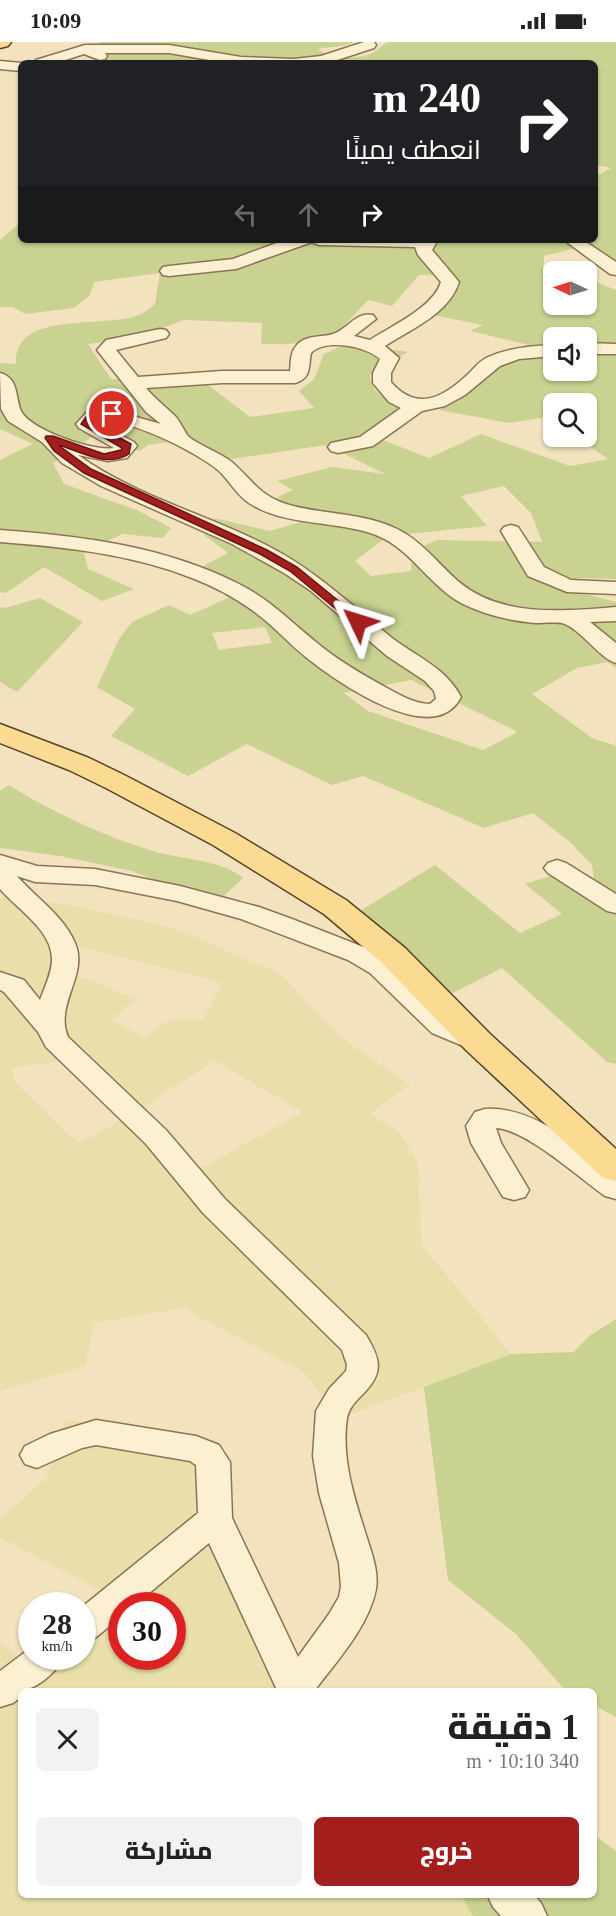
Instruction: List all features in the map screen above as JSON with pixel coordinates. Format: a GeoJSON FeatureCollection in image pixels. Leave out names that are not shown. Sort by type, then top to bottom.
{"type":"FeatureCollection","features":[{"type":"Feature","properties":{"kind":"main road"},"geometry":{"type":"LineString","coordinates":[[0,733],[79,764],[116,782],[224,839],[335,907],[393,955],[478,1042],[616,1169]]}},
{"type":"Feature","properties":{"kind":"street"},"geometry":{"type":"LineString","coordinates":[[323,60],[369,45]]}},
{"type":"Feature","properties":{"kind":"street"},"geometry":{"type":"LineString","coordinates":[[85,49],[109,60]]}},
{"type":"Feature","properties":{"kind":"street"},"geometry":{"type":"LineString","coordinates":[[50,60],[85,49],[169,49],[235,60]]}},
{"type":"Feature","properties":{"kind":"street"},"geometry":{"type":"LineString","coordinates":[[0,65],[18,68]]}},
{"type":"Feature","properties":{"kind":"street"},"geometry":{"type":"LineString","coordinates":[[169,271],[236,264],[293,243]]}},
{"type":"Feature","properties":{"kind":"street"},"geometry":{"type":"LineString","coordinates":[[374,345],[437,304],[450,287],[450,282],[424,251],[423,247],[426,243]]}},
{"type":"Feature","properties":{"kind":"street"},"geometry":{"type":"LineString","coordinates":[[576,243],[616,270]]}},
{"type":"Feature","properties":{"kind":"street"},"geometry":{"type":"LineString","coordinates":[[335,341],[367,319]]}},
{"type":"Feature","properties":{"kind":"street"},"geometry":{"type":"LineString","coordinates":[[160,334],[107,346],[106,350],[182,440]]}},
{"type":"Feature","properties":{"kind":"street"},"geometry":{"type":"LineString","coordinates":[[133,383],[222,376],[295,377],[299,374],[301,355],[307,345],[320,341],[335,341],[374,345],[386,351],[390,358],[382,373],[382,383],[398,400],[418,405],[432,404],[472,380],[485,366],[508,357],[543,352]]}},
{"type":"Feature","properties":{"kind":"street"},"geometry":{"type":"LineString","coordinates":[[597,348],[616,349]]}},
{"type":"Feature","properties":{"kind":"street"},"geometry":{"type":"LineString","coordinates":[[0,378],[8,388],[15,418],[50,438],[103,457],[126,452],[127,446],[86,424],[91,416],[103,413],[119,416],[182,440],[219,461],[249,494],[261,502],[304,514],[367,525],[399,538],[454,589],[479,603],[508,613],[576,617],[616,614]]}},
{"type":"Feature","properties":{"kind":"street"},"geometry":{"type":"LineString","coordinates":[[338,447],[366,442],[418,405]]}},
{"type":"Feature","properties":{"kind":"street"},"geometry":{"type":"LineString","coordinates":[[0,536],[74,543],[124,552],[199,573],[261,606],[317,655],[354,680],[413,708],[425,711],[437,710],[446,705],[449,696],[446,688],[389,646],[294,569],[264,552],[87,471],[57,449],[50,438]]}},
{"type":"Feature","properties":{"kind":"street"},"geometry":{"type":"LineString","coordinates":[[511,531],[536,571],[567,586],[616,588]]}},
{"type":"Feature","properties":{"kind":"street"},"geometry":{"type":"LineString","coordinates":[[576,617],[616,628]]}},
{"type":"Feature","properties":{"kind":"street"},"geometry":{"type":"LineString","coordinates":[[576,617],[616,656]]}},
{"type":"Feature","properties":{"kind":"street"},"geometry":{"type":"LineString","coordinates":[[0,863],[35,874],[95,877],[180,894],[250,913],[283,925],[357,954],[379,967],[442,1027],[478,1042]]}},
{"type":"Feature","properties":{"kind":"street"},"geometry":{"type":"LineString","coordinates":[[557,868],[616,905]]}},
{"type":"Feature","properties":{"kind":"street"},"geometry":{"type":"LineString","coordinates":[[0,872],[11,888],[52,928],[63,944],[65,964],[49,1016],[49,1027]]}},
{"type":"Feature","properties":{"kind":"street"},"geometry":{"type":"LineString","coordinates":[[0,980],[14,987],[49,1027],[56,1041],[156,1137],[214,1206],[355,1343],[363,1355],[365,1366],[361,1376],[333,1409],[329,1453],[334,1488],[357,1566],[359,1586],[354,1605],[296,1688]]}},
{"type":"Feature","properties":{"kind":"street"},"geometry":{"type":"LineString","coordinates":[[514,1190],[486,1143],[481,1126],[485,1119],[493,1116],[519,1124],[554,1144],[616,1190]]}},
{"type":"Feature","properties":{"kind":"street"},"geometry":{"type":"LineString","coordinates":[[37,1455],[92,1431],[196,1449],[207,1454],[213,1462],[215,1518],[294,1688]]}},
{"type":"Feature","properties":{"kind":"street"},"geometry":{"type":"LineString","coordinates":[[96,1616],[215,1518]]}},
{"type":"Feature","properties":{"kind":"street"},"geometry":{"type":"LineString","coordinates":[[0,1692],[29,1670]]}},
{"type":"Feature","properties":{"kind":"street"},"geometry":{"type":"LineString","coordinates":[[511,1898],[527,1916]]}},
{"type":"Feature","properties":{"kind":"shaded area"},"geometry":{"type":"Polygon","coordinates":[[[6,897],[71,905],[157,924],[184,932],[278,973],[341,1037],[410,1085],[370,1113],[393,1128],[403,1138],[416,1160],[419,1172],[421,1243],[511,1354],[339,1419],[306,1374],[183,1308],[94,1323],[86,1366],[0,1391],[0,899],[6,897]],[[72,945],[57,967],[136,999],[111,1020],[145,1037],[171,1020],[202,1020],[222,983],[72,945]],[[70,1060],[10,1068],[17,1084],[79,1143],[138,1111],[70,1060]],[[214,1061],[138,1111],[187,1176],[303,1112],[214,1061]]]}},
{"type":"Feature","properties":{"kind":"shaded area"},"geometry":{"type":"Polygon","coordinates":[[[65,1420],[200,1442],[208,1544],[283,1688],[18,1688],[18,1898],[463,1898],[473,1916],[0,1916],[0,1642],[18,1658],[18,1670],[96,1670],[96,1594],[100,1590],[0,1538],[0,1519],[47,1477],[65,1420]]]}},
{"type":"Feature","properties":{"kind":"green space"},"geometry":{"type":"Polygon","coordinates":[[[101,42],[353,42],[318,49],[336,57],[350,58],[372,53],[387,42],[616,42],[616,268],[576,248],[544,256],[543,315],[597,315],[597,282],[616,290],[616,579],[577,578],[574,591],[616,602],[616,668],[607,662],[577,668],[532,694],[592,738],[616,746],[616,1064],[607,1062],[502,968],[433,1003],[335,926],[435,865],[520,933],[562,914],[525,884],[554,875],[596,892],[592,865],[570,842],[533,813],[484,828],[363,776],[332,785],[247,744],[188,776],[111,736],[135,709],[97,687],[119,639],[132,622],[169,605],[190,615],[230,597],[188,574],[228,553],[204,535],[214,518],[270,531],[307,520],[263,504],[293,490],[277,481],[332,467],[385,474],[326,445],[211,462],[174,441],[148,445],[140,451],[92,437],[53,463],[64,484],[139,511],[171,528],[163,538],[122,534],[84,553],[88,569],[134,589],[102,601],[44,567],[6,593],[0,592],[0,460],[33,444],[0,429],[0,363],[16,364],[19,346],[30,335],[46,328],[128,318],[144,312],[155,304],[160,273],[94,282],[90,295],[74,308],[25,314],[13,307],[0,307],[0,240],[18,225],[18,243],[598,243],[598,175],[611,168],[598,165],[598,60],[95,60],[71,51],[91,51],[101,42]],[[419,275],[392,306],[368,300],[332,335],[302,343],[261,344],[262,323],[184,320],[133,339],[88,344],[111,379],[199,378],[250,417],[314,408],[299,391],[314,379],[324,354],[348,343],[408,352],[370,375],[377,392],[405,407],[380,439],[429,458],[481,434],[570,466],[608,459],[591,447],[597,447],[597,393],[543,393],[543,418],[509,423],[439,410],[478,380],[500,354],[537,347],[470,331],[483,325],[433,315],[452,276],[419,275]],[[504,486],[461,496],[487,526],[388,536],[355,561],[371,576],[411,571],[412,551],[437,540],[542,542],[531,513],[504,486]],[[265,627],[212,633],[219,650],[272,643],[265,627]],[[411,680],[344,693],[368,711],[483,750],[518,732],[411,680]]]}},
{"type":"Feature","properties":{"kind":"green space"},"geometry":{"type":"Polygon","coordinates":[[[40,598],[83,622],[17,692],[0,682],[0,607],[5,608],[40,598]]]}},
{"type":"Feature","properties":{"kind":"green space"},"geometry":{"type":"Polygon","coordinates":[[[9,785],[45,806],[102,833],[160,853],[225,867],[243,878],[214,905],[132,871],[60,856],[0,848],[0,791],[9,785]]]}},
{"type":"Feature","properties":{"kind":"green space"},"geometry":{"type":"Polygon","coordinates":[[[616,1319],[616,1717],[597,1707],[597,1688],[563,1688],[516,1634],[448,1580],[424,1387],[511,1354],[574,1352],[589,1336],[616,1319]]]}},
{"type":"Feature","properties":{"kind":"green space"},"geometry":{"type":"Polygon","coordinates":[[[597,1837],[616,1851],[616,1916],[473,1916],[463,1898],[597,1898],[597,1837]]]}},
{"type":"Feature","properties":{"kind":"route"},"geometry":{"type":"LineString","coordinates":[[112,414],[96,414],[91,416],[86,424],[127,446],[126,452],[120,455],[103,457],[50,438],[57,449],[87,471],[264,552],[294,569],[358,622]]}}]}
